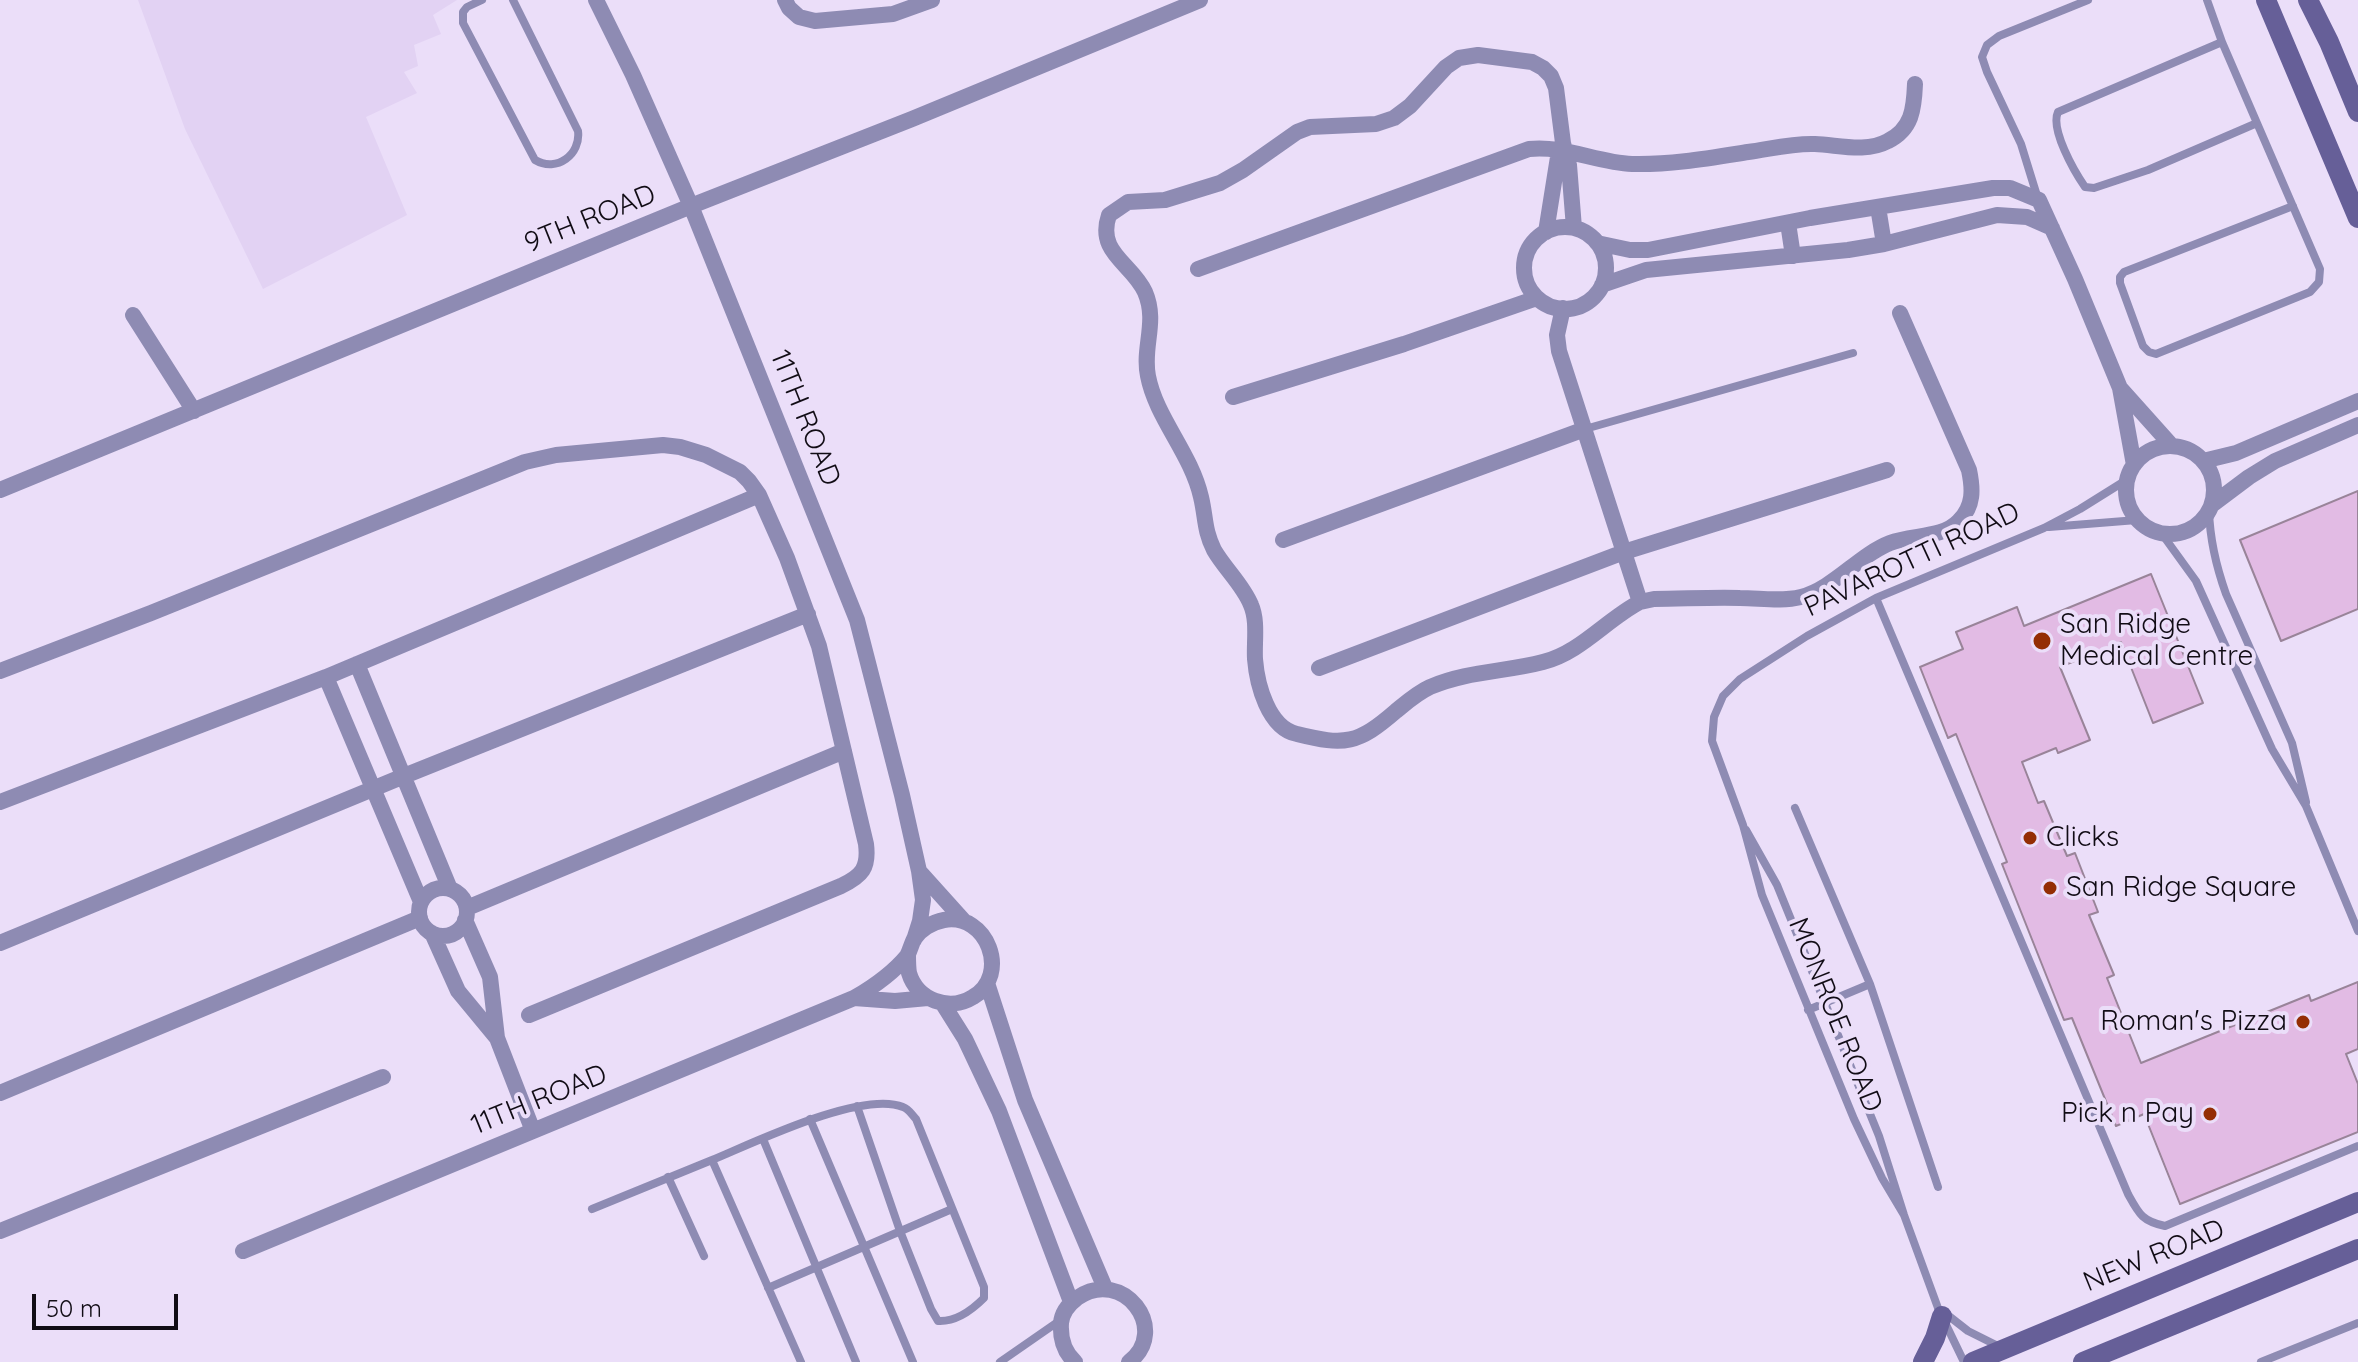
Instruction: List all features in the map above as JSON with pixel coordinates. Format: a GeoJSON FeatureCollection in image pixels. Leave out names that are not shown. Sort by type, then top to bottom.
{"type":"FeatureCollection","features":[{"type":"Feature","properties":{"kind":"main road"},"geometry":{"type":"LineString","coordinates":[[2266,0],[2358,218]]}},
{"type":"Feature","properties":{"kind":"main road"},"geometry":{"type":"LineString","coordinates":[[2308,0],[2358,112]]}},
{"type":"Feature","properties":{"kind":"main road","name":"NEW ROAD"},"geometry":{"type":"LineString","coordinates":[[1973,1362],[2358,1202]]}},
{"type":"Feature","properties":{"kind":"main road"},"geometry":{"type":"LineString","coordinates":[[2083,1362],[2358,1249]]}},
{"type":"Feature","properties":{"kind":"main road"},"geometry":{"type":"LineString","coordinates":[[1923,1362],[1935,1338],[1940,1312]]}},
{"type":"Feature","properties":{"kind":"street","name":"11TH ROAD"},"geometry":{"type":"LineString","coordinates":[[243,1251],[854,998],[869,989],[911,947],[923,900],[919,871],[857,620],[691,206],[596,0]]}},
{"type":"Feature","properties":{"kind":"street"},"geometry":{"type":"LineString","coordinates":[[785,0],[799,17],[815,21],[893,14],[932,0]]}},
{"type":"Feature","properties":{"kind":"street","name":"9TH ROAD"},"geometry":{"type":"LineString","coordinates":[[0,490],[1200,0]]}},
{"type":"Feature","properties":{"kind":"street"},"geometry":{"type":"LineString","coordinates":[[1574,228],[1569,165],[1563,149],[1556,88],[1551,76],[1532,62],[1478,55],[1459,58],[1446,67],[1410,106],[1394,118],[1376,124],[1310,127],[1297,132],[1220,183],[1165,200],[1128,202],[1109,215],[1105,235],[1109,248],[1145,291],[1152,324],[1146,357],[1151,390],[1190,463],[1202,498],[1204,526],[1215,550],[1253,608],[1255,660],[1267,705],[1277,721],[1292,733],[1334,741],[1360,738],[1429,688],[1454,678],[1544,662],[1570,650],[1640,602],[1654,599],[1802,597],[1817,591],[1887,544],[1905,537],[1931,534],[1958,523],[1973,498],[1969,470],[1900,313]]}},
{"type":"Feature","properties":{"kind":"street"},"geometry":{"type":"LineString","coordinates":[[1198,269],[1535,149],[1563,149],[1606,161],[1648,164],[1803,144],[1876,145],[1894,138],[1905,128],[1913,115],[1915,84]]}},
{"type":"Feature","properties":{"kind":"street"},"geometry":{"type":"LineString","coordinates":[[1546,232],[1563,149]]}},
{"type":"Feature","properties":{"kind":"street"},"geometry":{"type":"LineString","coordinates":[[1597,243],[1630,250],[1648,250],[1993,188],[2010,188],[2039,200],[2120,388],[2131,472],[2126,494],[2130,508],[2137,520],[2162,534],[2189,530],[2249,477],[2275,461],[2358,425]]}},
{"type":"Feature","properties":{"kind":"street"},"geometry":{"type":"LineString","coordinates":[[1959,194],[1966,222]]}},
{"type":"Feature","properties":{"kind":"street"},"geometry":{"type":"LineString","coordinates":[[1878,207],[1884,244]]}},
{"type":"Feature","properties":{"kind":"street"},"geometry":{"type":"LineString","coordinates":[[1602,285],[1646,270],[1884,244],[1997,215],[2027,217],[2052,228]]}},
{"type":"Feature","properties":{"kind":"street"},"geometry":{"type":"LineString","coordinates":[[1788,223],[1793,256]]}},
{"type":"Feature","properties":{"kind":"street"},"geometry":{"type":"LineString","coordinates":[[1554,228],[1574,228],[1591,236],[1597,243],[1605,264],[1602,285],[1586,303],[1563,308],[1549,306],[1530,290],[1524,268],[1529,247],[1546,232],[1554,228]]}},
{"type":"Feature","properties":{"kind":"street"},"geometry":{"type":"LineString","coordinates":[[1233,397],[1404,344],[1537,298]]}},
{"type":"Feature","properties":{"kind":"street"},"geometry":{"type":"LineString","coordinates":[[1563,308],[1557,342],[1640,602]]}},
{"type":"Feature","properties":{"kind":"street"},"geometry":{"type":"LineString","coordinates":[[133,315],[194,411]]}},
{"type":"Feature","properties":{"kind":"street"},"geometry":{"type":"LineString","coordinates":[[2120,388],[2172,446]]}},
{"type":"Feature","properties":{"kind":"street"},"geometry":{"type":"LineString","coordinates":[[2203,461],[2236,453],[2358,401]]}},
{"type":"Feature","properties":{"kind":"street"},"geometry":{"type":"LineString","coordinates":[[1283,540],[1585,429]]}},
{"type":"Feature","properties":{"kind":"street"},"geometry":{"type":"LineString","coordinates":[[0,671],[525,462],[663,445],[706,455],[740,472],[759,495],[787,558],[819,646],[868,858],[864,870],[854,880],[529,1015]]}},
{"type":"Feature","properties":{"kind":"street"},"geometry":{"type":"LineString","coordinates":[[2131,472],[2144,455],[2158,448],[2184,448],[2203,461],[2214,481],[2211,508]]}},
{"type":"Feature","properties":{"kind":"street"},"geometry":{"type":"LineString","coordinates":[[1319,668],[1624,552],[1887,470]]}},
{"type":"Feature","properties":{"kind":"street"},"geometry":{"type":"LineString","coordinates":[[0,802],[326,677],[759,495]]}},
{"type":"Feature","properties":{"kind":"street"},"geometry":{"type":"LineString","coordinates":[[0,943],[374,788],[808,614]]}},
{"type":"Feature","properties":{"kind":"street"},"geometry":{"type":"LineString","coordinates":[[357,664],[450,889]]}},
{"type":"Feature","properties":{"kind":"street"},"geometry":{"type":"LineString","coordinates":[[326,677],[374,788],[427,930],[445,936],[462,926],[466,914],[844,751]]}},
{"type":"Feature","properties":{"kind":"street","name":"11TH ROAD"},"geometry":{"type":"LineString","coordinates":[[919,871],[964,921]]}},
{"type":"Feature","properties":{"kind":"street"},"geometry":{"type":"LineString","coordinates":[[0,1093],[420,910],[425,896],[436,888],[450,889],[462,896],[490,977],[497,1038],[533,1131]]}},
{"type":"Feature","properties":{"kind":"street"},"geometry":{"type":"LineString","coordinates":[[935,1001],[960,1003],[976,996],[987,983],[993,965],[990,946],[980,931],[964,921],[945,919],[927,926],[911,947],[909,971],[915,987],[935,1001],[965,1039],[999,1111],[1071,1302]]}},
{"type":"Feature","properties":{"kind":"street"},"geometry":{"type":"LineString","coordinates":[[432,933],[458,991],[497,1038]]}},
{"type":"Feature","properties":{"kind":"street"},"geometry":{"type":"LineString","coordinates":[[987,983],[1025,1100],[1105,1288]]}},
{"type":"Feature","properties":{"kind":"street","name":"11TH ROAD"},"geometry":{"type":"LineString","coordinates":[[854,998],[935,1001]]}},
{"type":"Feature","properties":{"kind":"street"},"geometry":{"type":"LineString","coordinates":[[0,1231],[383,1077]]}},
{"type":"Feature","properties":{"kind":"street"},"geometry":{"type":"LineString","coordinates":[[1075,1362],[1068,1355],[1061,1338],[1062,1319],[1071,1302],[1086,1291],[1105,1288],[1123,1293],[1137,1306],[1144,1323],[1146,1362]]}},
{"type":"Feature","properties":{"kind":"street"},"geometry":{"type":"LineString","coordinates":[[1129,1362],[1143,1342]]}},
{"type":"Feature","properties":{"kind":"lane"},"geometry":{"type":"LineString","coordinates":[[482,0],[467,7],[462,17],[535,160],[551,165],[562,162],[574,152],[579,141],[578,131],[513,0]]}},
{"type":"Feature","properties":{"kind":"lane"},"geometry":{"type":"LineString","coordinates":[[2039,200],[2021,144],[1982,57],[1987,45],[1999,36],[2088,0]]}},
{"type":"Feature","properties":{"kind":"lane"},"geometry":{"type":"LineString","coordinates":[[2207,0],[2222,42],[2293,206],[2320,269],[2319,282],[2310,292],[2156,354],[2143,346],[2120,283],[2124,272],[2293,206]]}},
{"type":"Feature","properties":{"kind":"lane"},"geometry":{"type":"LineString","coordinates":[[2222,42],[2058,112],[2054,120],[2057,131],[2078,177],[2085,187],[2094,188],[2148,170],[2257,123]]}},
{"type":"Feature","properties":{"kind":"lane"},"geometry":{"type":"LineString","coordinates":[[1585,429],[1853,353]]}},
{"type":"Feature","properties":{"kind":"lane","name":"PAVAROTTI ROAD"},"geometry":{"type":"LineString","coordinates":[[1723,696],[1762,663],[1876,598],[2044,528],[2089,504],[2131,472]]}},
{"type":"Feature","properties":{"kind":"lane"},"geometry":{"type":"LineString","coordinates":[[2211,508],[2212,547],[2217,569],[2292,743],[2306,806]]}},
{"type":"Feature","properties":{"kind":"lane","name":"PAVAROTTI ROAD"},"geometry":{"type":"LineString","coordinates":[[2044,528],[2137,520]]}},
{"type":"Feature","properties":{"kind":"lane"},"geometry":{"type":"LineString","coordinates":[[2162,534],[2196,581],[2272,749],[2306,806],[2358,931]]}},
{"type":"Feature","properties":{"kind":"lane"},"geometry":{"type":"LineString","coordinates":[[1876,598],[2140,1216],[2151,1223],[2165,1226],[2358,1146]]}},
{"type":"Feature","properties":{"kind":"lane","name":"MONROE ROAD"},"geometry":{"type":"LineString","coordinates":[[1723,696],[1714,717],[1712,741],[1743,825],[1762,895],[1854,1119],[1882,1178],[1904,1215]]}},
{"type":"Feature","properties":{"kind":"lane"},"geometry":{"type":"LineString","coordinates":[[1795,808],[1870,984],[1938,1187]]}},
{"type":"Feature","properties":{"kind":"lane","name":"MONROE ROAD"},"geometry":{"type":"LineString","coordinates":[[1743,825],[1777,885],[1879,1136],[1940,1312],[1964,1362]]}},
{"type":"Feature","properties":{"kind":"lane"},"geometry":{"type":"LineString","coordinates":[[1808,1010],[1870,984]]}},
{"type":"Feature","properties":{"kind":"lane"},"geometry":{"type":"LineString","coordinates":[[592,1209],[810,1119],[857,1106],[895,1104],[907,1108],[916,1119],[984,1287],[984,1298],[976,1306],[949,1321],[938,1321],[931,1309],[900,1231],[857,1106]]}},
{"type":"Feature","properties":{"kind":"lane"},"geometry":{"type":"LineString","coordinates":[[810,1119],[913,1362]]}},
{"type":"Feature","properties":{"kind":"lane"},"geometry":{"type":"LineString","coordinates":[[763,1139],[856,1362]]}},
{"type":"Feature","properties":{"kind":"lane"},"geometry":{"type":"LineString","coordinates":[[712,1160],[801,1362]]}},
{"type":"Feature","properties":{"kind":"lane"},"geometry":{"type":"LineString","coordinates":[[668,1177],[704,1256]]}},
{"type":"Feature","properties":{"kind":"lane"},"geometry":{"type":"LineString","coordinates":[[768,1288],[952,1209]]}},
{"type":"Feature","properties":{"kind":"lane"},"geometry":{"type":"LineString","coordinates":[[1940,1312],[2003,1349]]}},
{"type":"Feature","properties":{"kind":"lane"},"geometry":{"type":"LineString","coordinates":[[1000,1362],[1062,1319]]}},
{"type":"Feature","properties":{"kind":"lane"},"geometry":{"type":"LineString","coordinates":[[2261,1362],[2358,1323]]}},
{"type":"Feature","properties":{"kind":"shaded area"},"geometry":{"type":"Polygon","coordinates":[[[138,0],[457,0],[433,15],[441,34],[414,45],[418,66],[404,72],[417,93],[366,117],[407,215],[263,289],[185,129],[138,0]]]}},
{"type":"Feature","properties":{"kind":"building"},"geometry":{"type":"Polygon","coordinates":[[[2358,491],[2358,609],[2281,641],[2240,540],[2358,491]]]}},
{"type":"Feature","properties":{"kind":"building","name":"San Ridge Square"},"geometry":{"type":"Polygon","coordinates":[[[2151,574],[2203,703],[2153,723],[2121,642],[2060,667],[2090,740],[2058,753],[2056,748],[2022,762],[2038,803],[2044,801],[2067,856],[2075,853],[2098,912],[2089,915],[2114,975],[2107,978],[2141,1063],[2309,995],[2311,1001],[2358,982],[2358,1049],[2346,1054],[2358,1084],[2358,1132],[2180,1204],[2144,1114],[2116,1126],[2072,1018],[2064,1020],[2002,864],[2007,862],[1956,734],[1948,738],[1920,667],[1963,649],[1956,632],[2017,607],[2024,626],[2151,574]]]}},
{"type":"Feature","properties":{"kind":"place","name":"San Ridge Medical Centre"},"geometry":{"type":"Point","coordinates":[2042,641]}},
{"type":"Feature","properties":{"kind":"place","name":"Clicks"},"geometry":{"type":"Point","coordinates":[2030,838]}},
{"type":"Feature","properties":{"kind":"place","name":"San Ridge Square"},"geometry":{"type":"Point","coordinates":[2050,888]}},
{"type":"Feature","properties":{"kind":"place","name":"Roman's Pizza"},"geometry":{"type":"Point","coordinates":[2303,1022]}},
{"type":"Feature","properties":{"kind":"place","name":"Pick n Pay"},"geometry":{"type":"Point","coordinates":[2210,1114]}}]}
